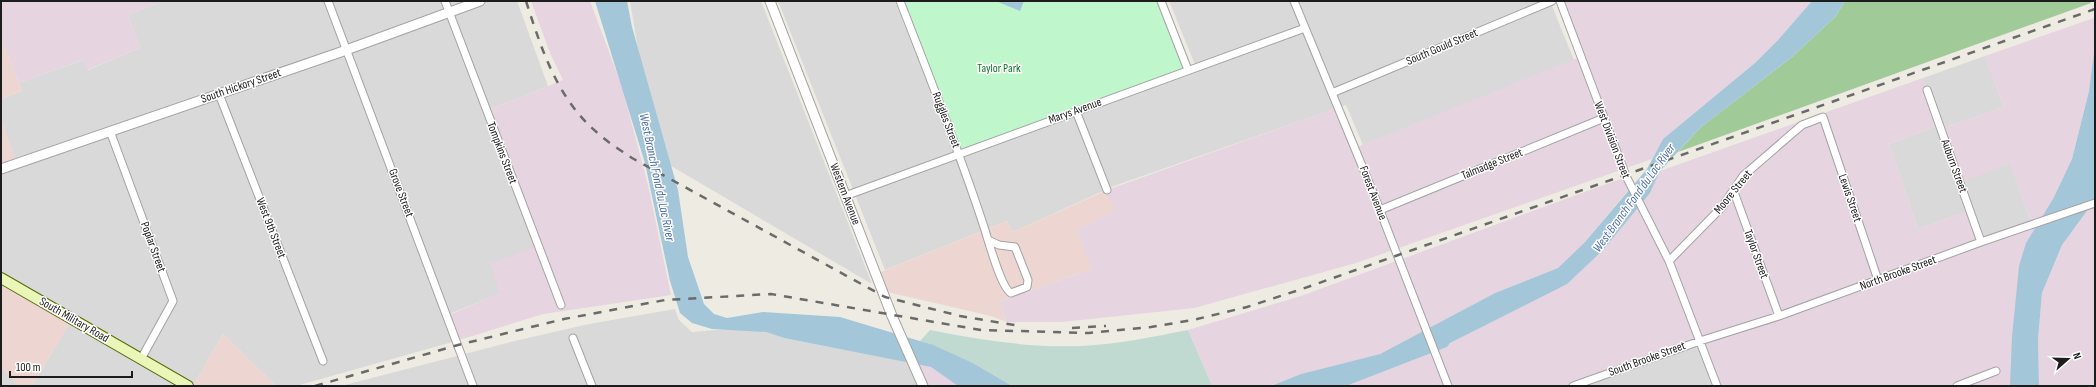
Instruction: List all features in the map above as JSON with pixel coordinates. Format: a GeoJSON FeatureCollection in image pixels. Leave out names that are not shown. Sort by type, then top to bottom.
{"type":"FeatureCollection","features":[{"type":"Feature","properties":{"kind":"main road","name":"South Military Road"},"geometry":{"type":"LineString","coordinates":[[1,278],[188,386]]}},
{"type":"Feature","properties":{"kind":"street","name":"Grove Street"},"geometry":{"type":"LineString","coordinates":[[328,1],[473,386]]}},
{"type":"Feature","properties":{"kind":"street","name":"Tompkins Street"},"geometry":{"type":"LineString","coordinates":[[445,1],[560,305]]}},
{"type":"Feature","properties":{"kind":"street","name":"South Hickory Street"},"geometry":{"type":"LineString","coordinates":[[2,167],[346,50],[480,1]]}},
{"type":"Feature","properties":{"kind":"street","name":"Western Avenue"},"geometry":{"type":"LineString","coordinates":[[770,1],[897,328],[923,386]]}},
{"type":"Feature","properties":{"kind":"street","name":"Ruggles Street"},"geometry":{"type":"LineString","coordinates":[[900,1],[960,153],[988,240],[1007,291],[1011,293],[1027,287],[1028,280],[1015,247],[999,245],[988,240]]}},
{"type":"Feature","properties":{"kind":"street"},"geometry":{"type":"LineString","coordinates":[[1161,1],[1188,70]]}},
{"type":"Feature","properties":{"kind":"street","name":"Forest Avenue"},"geometry":{"type":"LineString","coordinates":[[1294,1],[1380,210],[1448,386]]}},
{"type":"Feature","properties":{"kind":"street","name":"South Gould Street"},"geometry":{"type":"LineString","coordinates":[[1332,93],[1552,1]]}},
{"type":"Feature","properties":{"kind":"street","name":"West Division Street"},"geometry":{"type":"LineString","coordinates":[[1560,1],[1628,180],[1669,261],[1717,386]]}},
{"type":"Feature","properties":{"kind":"street","name":"Marys Avenue"},"geometry":{"type":"LineString","coordinates":[[845,196],[1305,28]]}},
{"type":"Feature","properties":{"kind":"street","name":"Auburn Street"},"geometry":{"type":"LineString","coordinates":[[1927,90],[1981,242]]}},
{"type":"Feature","properties":{"kind":"street","name":"West 9th Street"},"geometry":{"type":"LineString","coordinates":[[218,94],[323,361]]}},
{"type":"Feature","properties":{"kind":"street"},"geometry":{"type":"LineString","coordinates":[[1076,111],[1107,190]]}},
{"type":"Feature","properties":{"kind":"street","name":"Moore Street"},"geometry":{"type":"LineString","coordinates":[[1669,261],[1722,207],[1734,192],[1742,176],[1802,125],[1823,116]]}},
{"type":"Feature","properties":{"kind":"street","name":"Lewis Street"},"geometry":{"type":"LineString","coordinates":[[1823,116],[1878,280]]}},
{"type":"Feature","properties":{"kind":"street","name":"Talmadge Street"},"geometry":{"type":"LineString","coordinates":[[1380,210],[1604,118]]}},
{"type":"Feature","properties":{"kind":"street","name":"Poplar Street"},"geometry":{"type":"LineString","coordinates":[[110,131],[173,301],[141,359]]}},
{"type":"Feature","properties":{"kind":"street","name":"Taylor Street"},"geometry":{"type":"LineString","coordinates":[[1734,192],[1779,316]]}},
{"type":"Feature","properties":{"kind":"street","name":"North Brooke Street"},"geometry":{"type":"LineString","coordinates":[[1700,341],[1779,316],[1981,242],[2094,203]]}},
{"type":"Feature","properties":{"kind":"street"},"geometry":{"type":"LineString","coordinates":[[574,338],[592,386]]}},
{"type":"Feature","properties":{"kind":"street","name":"South Brooke Street"},"geometry":{"type":"LineString","coordinates":[[1572,386],[1700,341]]}},
{"type":"Feature","properties":{"kind":"street"},"geometry":{"type":"LineString","coordinates":[[1957,386],[1996,371]]}},
{"type":"Feature","properties":{"kind":"shaded area"},"geometry":{"type":"Polygon","coordinates":[[[1,1],[163,1],[128,15],[140,48],[87,70],[82,60],[19,83],[1,37],[1,1]]]}},
{"type":"Feature","properties":{"kind":"shaded area"},"geometry":{"type":"Polygon","coordinates":[[[163,1],[517,1],[548,86],[486,111],[537,246],[501,293],[447,315],[456,341],[296,386],[276,386],[223,334],[193,386],[32,386],[72,319],[1,283],[1,169],[16,163],[1,119],[1,99],[22,91],[19,83],[83,60],[88,70],[140,48],[128,15],[163,1]]]}},
{"type":"Feature","properties":{"kind":"shaded area"},"geometry":{"type":"Polygon","coordinates":[[[531,1],[590,1],[622,87],[648,185],[671,295],[543,314],[456,341],[447,316],[500,293],[490,264],[537,246],[486,111],[563,80],[550,53],[531,1]]]}},
{"type":"Feature","properties":{"kind":"shaded area"},"geometry":{"type":"Polygon","coordinates":[[[630,1],[761,1],[872,284],[666,163],[640,61],[630,1]]]}},
{"type":"Feature","properties":{"kind":"shaded area"},"geometry":{"type":"Polygon","coordinates":[[[778,1],[895,1],[956,158],[1198,72],[1169,1],[1550,1],[1574,60],[1363,145],[1346,105],[1114,186],[1013,232],[1007,221],[885,270],[778,1]]]}},
{"type":"Feature","properties":{"kind":"shaded area"},"geometry":{"type":"Polygon","coordinates":[[[1560,1],[1812,1],[1778,40],[1755,63],[1663,139],[1652,159],[1356,263],[1194,308],[1062,322],[1007,322],[999,302],[1092,269],[1077,230],[1115,211],[1107,190],[1339,107],[1355,148],[1580,57],[1560,1]]]}},
{"type":"Feature","properties":{"kind":"shaded area"},"geometry":{"type":"Polygon","coordinates":[[[2094,18],[2095,45],[2089,91],[2072,159],[2053,199],[2010,386],[1717,386],[1699,341],[1573,386],[1346,386],[1447,347],[1450,343],[1520,306],[1650,193],[1660,171],[1923,78],[1940,125],[1889,144],[1918,229],[1970,210],[1981,241],[2032,224],[2010,163],[1960,183],[1941,129],[2004,107],[1985,56],[2094,18]]]}},
{"type":"Feature","properties":{"kind":"shaded area"},"geometry":{"type":"Polygon","coordinates":[[[1,37],[22,91],[1,99],[1,37]]]}},
{"type":"Feature","properties":{"kind":"shaded area"},"geometry":{"type":"Polygon","coordinates":[[[1985,56],[2004,107],[1941,129],[2010,162],[2032,225],[1981,242],[1970,210],[1918,229],[1889,144],[1940,125],[1923,78],[1985,56]]]}},
{"type":"Feature","properties":{"kind":"shaded area"},"geometry":{"type":"Polygon","coordinates":[[[1,119],[17,164],[1,169],[1,119]]]}},
{"type":"Feature","properties":{"kind":"shaded area"},"geometry":{"type":"Polygon","coordinates":[[[1626,177],[1631,187],[1585,242],[1558,268],[1495,293],[1380,354],[1301,374],[1271,386],[1212,386],[1188,330],[1301,296],[1626,177]]]}},
{"type":"Feature","properties":{"kind":"shaded area"},"geometry":{"type":"Polygon","coordinates":[[[1107,190],[1116,211],[1092,269],[999,302],[1007,322],[991,316],[883,291],[876,274],[1007,221],[1013,232],[1107,190]]]}},
{"type":"Feature","properties":{"kind":"shaded area"},"geometry":{"type":"Polygon","coordinates":[[[2095,203],[2095,386],[2039,386],[2038,339],[2042,293],[2062,245],[2092,204],[2095,203]]]}},
{"type":"Feature","properties":{"kind":"shaded area"},"geometry":{"type":"Polygon","coordinates":[[[1,283],[72,319],[32,386],[19,386],[1,366],[1,283]]]}},
{"type":"Feature","properties":{"kind":"shaded area"},"geometry":{"type":"Polygon","coordinates":[[[675,309],[679,320],[692,332],[728,329],[766,332],[784,338],[912,363],[923,386],[341,386],[519,340],[589,324],[675,309]]]}},
{"type":"Feature","properties":{"kind":"shaded area"},"geometry":{"type":"Polygon","coordinates":[[[930,330],[968,337],[1044,346],[1082,346],[1109,344],[1149,338],[1188,330],[1212,386],[1012,386],[973,363],[920,341],[930,330]]]}},
{"type":"Feature","properties":{"kind":"shaded area"},"geometry":{"type":"Polygon","coordinates":[[[223,334],[276,386],[193,386],[223,334]]]}},
{"type":"Feature","properties":{"kind":"shaded area"},"geometry":{"type":"Polygon","coordinates":[[[1699,341],[1717,386],[1573,386],[1699,341]]]}},
{"type":"Feature","properties":{"kind":"shaded area"},"geometry":{"type":"Polygon","coordinates":[[[912,363],[931,367],[958,386],[923,386],[912,363]]]}},
{"type":"Feature","properties":{"kind":"shaded area"},"geometry":{"type":"Polygon","coordinates":[[[1,366],[19,386],[1,386],[1,366]]]}},
{"type":"Feature","properties":{"kind":"green space","name":"Taylor Park"},"geometry":{"type":"Polygon","coordinates":[[[900,1],[1161,1],[1188,70],[960,153],[900,1]]]}},
{"type":"Feature","properties":{"kind":"green space"},"geometry":{"type":"Polygon","coordinates":[[[1845,1],[2090,1],[2091,3],[1678,152],[1701,127],[1792,57],[1835,17],[1845,1]]]}},
{"type":"Feature","properties":{"kind":"water","name":"West Branch Fond du Lac River"},"geometry":{"type":"Polygon","coordinates":[[[595,1],[627,1],[632,27],[678,190],[688,257],[704,304],[714,314],[727,318],[763,312],[840,317],[933,345],[973,363],[1012,386],[958,386],[931,367],[784,338],[766,332],[712,329],[692,323],[680,313],[670,281],[645,163],[595,1]]]}},
{"type":"Feature","properties":{"kind":"water"},"geometry":{"type":"Polygon","coordinates":[[[996,1],[1024,1],[1020,11],[996,1]]]}},
{"type":"Feature","properties":{"kind":"water","name":"West Branch Fond du Lac River"},"geometry":{"type":"Polygon","coordinates":[[[1812,1],[1845,1],[1835,17],[1792,57],[1701,127],[1660,171],[1650,193],[1603,250],[1567,284],[1450,343],[1447,347],[1346,386],[1271,386],[1301,374],[1380,354],[1495,293],[1558,268],[1585,242],[1647,169],[1663,139],[1755,63],[1778,40],[1812,1]]]}},
{"type":"Feature","properties":{"kind":"water"},"geometry":{"type":"Polygon","coordinates":[[[2095,45],[2095,196],[2092,204],[2062,245],[2042,293],[2038,339],[2039,386],[2010,386],[2012,337],[2019,266],[2026,243],[2053,199],[2072,159],[2089,91],[2095,45]]]}},
{"type":"Feature","properties":{"kind":"railway"},"geometry":{"type":"LineString","coordinates":[[526,1],[545,56],[562,91],[585,122],[632,158],[885,297],[960,316],[1020,326]]}},
{"type":"Feature","properties":{"kind":"railway"},"geometry":{"type":"LineString","coordinates":[[315,386],[458,345],[564,319],[665,300],[771,294],[981,330],[1089,333],[1151,327],[1193,320],[1247,307],[1302,289],[2095,9]]}},
{"type":"Feature","properties":{"kind":"railway"},"geometry":{"type":"LineString","coordinates":[[1072,328],[1106,326]]}}]}
